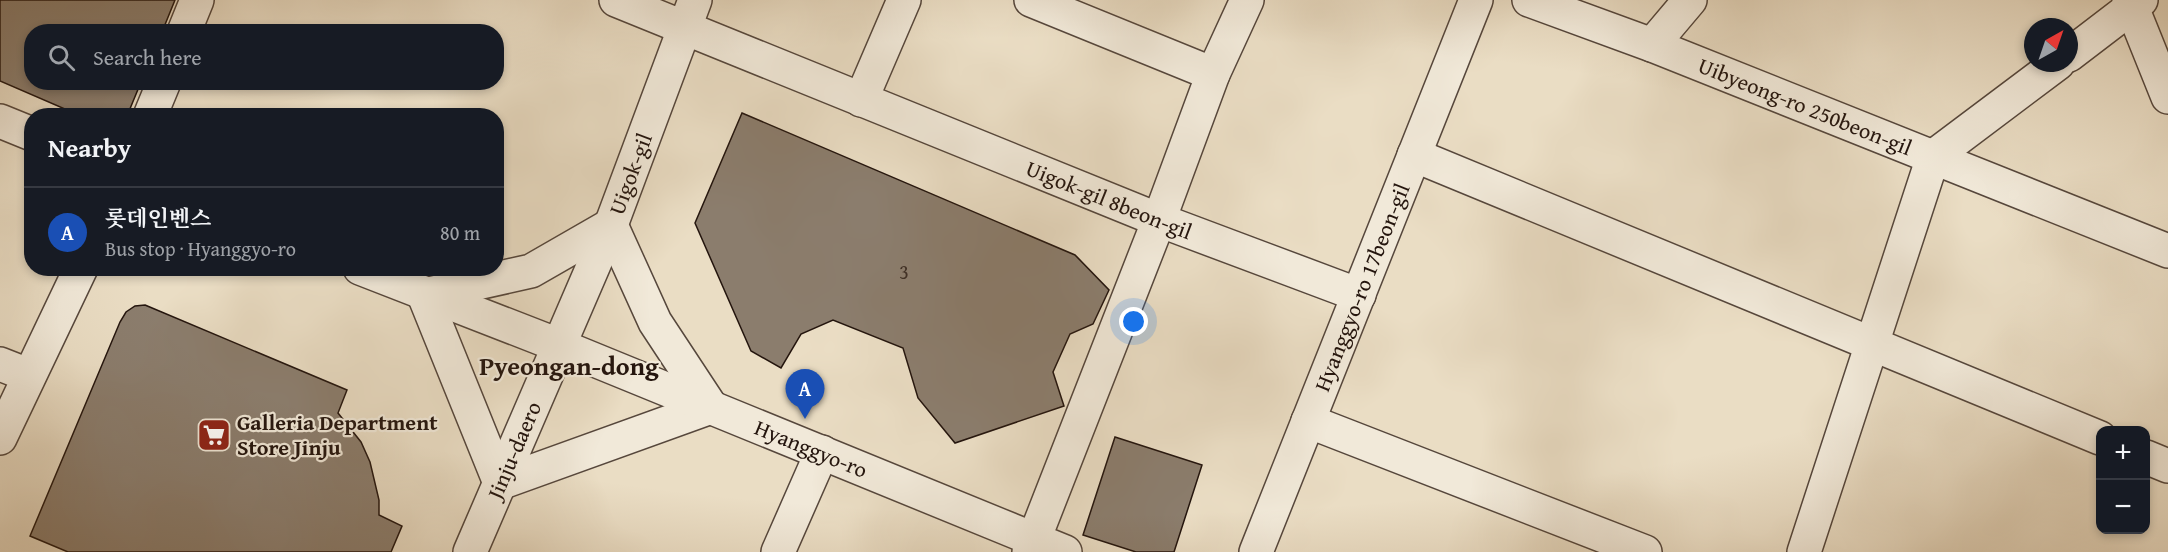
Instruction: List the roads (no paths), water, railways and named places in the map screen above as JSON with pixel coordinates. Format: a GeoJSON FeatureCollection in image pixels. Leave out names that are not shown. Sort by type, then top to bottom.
{"type":"FeatureCollection","features":[{"type":"Feature","properties":{"kind":"street"},"geometry":{"type":"LineString","coordinates":[[187,24],[197,0]]}},
{"type":"Feature","properties":{"kind":"street","name":"Uigok-gil 8beon-gil"},"geometry":{"type":"LineString","coordinates":[[616,0],[689,14],[861,100],[1160,220],[1359,295]]}},
{"type":"Feature","properties":{"kind":"street"},"geometry":{"type":"LineString","coordinates":[[861,100],[904,0]]}},
{"type":"Feature","properties":{"kind":"street"},"geometry":{"type":"LineString","coordinates":[[1031,0],[1213,74]]}},
{"type":"Feature","properties":{"kind":"street"},"geometry":{"type":"LineString","coordinates":[[1031,546],[1160,220],[1213,74],[1247,0]]}},
{"type":"Feature","properties":{"kind":"street","name":"Hyanggyo-ro 17beon-gil"},"geometry":{"type":"LineString","coordinates":[[1256,552],[1476,0]]}},
{"type":"Feature","properties":{"kind":"street","name":"Uibyeong-ro 250beon-gil"},"geometry":{"type":"LineString","coordinates":[[1529,0],[1652,45],[1933,157],[2046,72]]}},
{"type":"Feature","properties":{"kind":"street"},"geometry":{"type":"LineString","coordinates":[[1652,45],[1690,0]]}},
{"type":"Feature","properties":{"kind":"street"},"geometry":{"type":"LineString","coordinates":[[2078,48],[2134,3],[2168,97]]}},
{"type":"Feature","properties":{"kind":"street","name":"Uigok-gil"},"geometry":{"type":"LineString","coordinates":[[558,345],[611,225],[689,14]]}},
{"type":"Feature","properties":{"kind":"street"},"geometry":{"type":"LineString","coordinates":[[153,108],[161,90]]}},
{"type":"Feature","properties":{"kind":"street"},"geometry":{"type":"LineString","coordinates":[[0,121],[24,131]]}},
{"type":"Feature","properties":{"kind":"street","name":"Hyanggyo-ro 17beon-gil"},"geometry":{"type":"LineString","coordinates":[[1414,155],[1873,342],[2096,436]]}},
{"type":"Feature","properties":{"kind":"street"},"geometry":{"type":"LineString","coordinates":[[1804,552],[1933,157],[2168,251]]}},
{"type":"Feature","properties":{"kind":"street"},"geometry":{"type":"LineString","coordinates":[[611,225],[655,322],[711,407],[500,483],[424,295],[531,271],[611,225]]}},
{"type":"Feature","properties":{"kind":"street"},"geometry":{"type":"LineString","coordinates":[[0,438],[14,370],[76,276]]}},
{"type":"Feature","properties":{"kind":"street"},"geometry":{"type":"LineString","coordinates":[[379,276],[558,345]]}},
{"type":"Feature","properties":{"kind":"street","name":"Hyanggyo-ro"},"geometry":{"type":"LineString","coordinates":[[558,345],[822,452],[1031,546],[1065,552]]}},
{"type":"Feature","properties":{"kind":"street","name":"Jinju-daero"},"geometry":{"type":"LineString","coordinates":[[470,552],[558,345]]}},
{"type":"Feature","properties":{"kind":"street","name":"Hyanggyo-ro 17beon-gil"},"geometry":{"type":"LineString","coordinates":[[1308,421],[1645,552]]}},
{"type":"Feature","properties":{"kind":"street"},"geometry":{"type":"LineString","coordinates":[[778,552],[822,452]]}},
{"type":"Feature","properties":{"kind":"street"},"geometry":{"type":"LineString","coordinates":[[2150,459],[2168,466]]}},
{"type":"Feature","properties":{"kind":"place","name":"롯데인벤스"},"geometry":{"type":"Point","coordinates":[805,419]}},
{"type":"Feature","properties":{"kind":"place","name":"Galleria Department Store Jinju"},"geometry":{"type":"Point","coordinates":[214,435]}},
{"type":"Feature","properties":{"kind":"district","name":"Pyeongan-dong"},"geometry":{"type":"Point","coordinates":[569,366]}}]}
